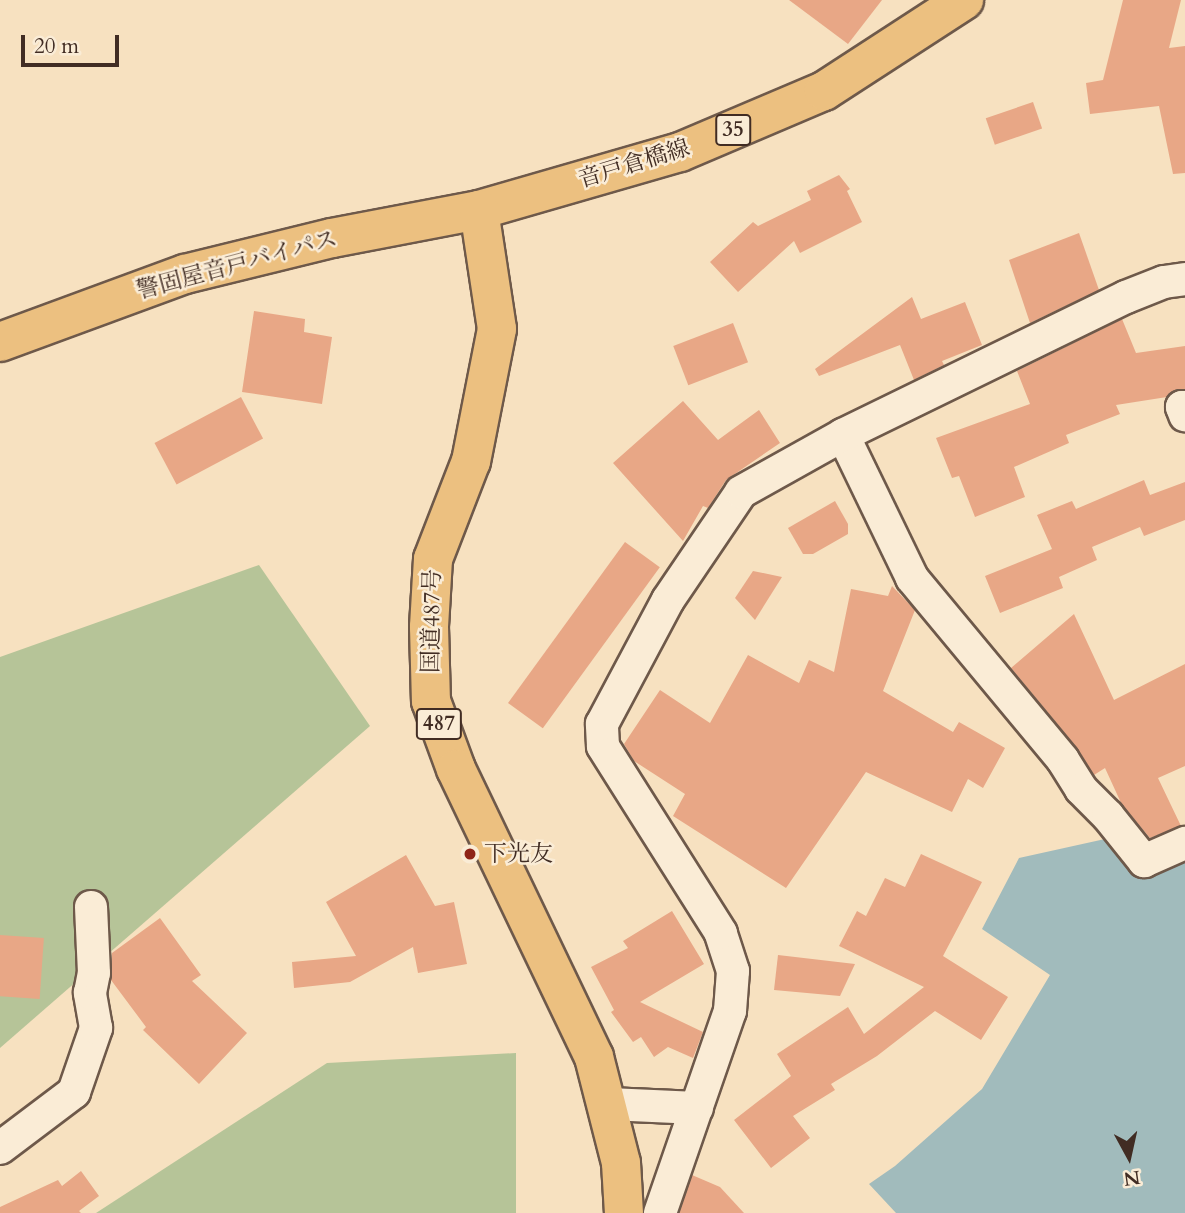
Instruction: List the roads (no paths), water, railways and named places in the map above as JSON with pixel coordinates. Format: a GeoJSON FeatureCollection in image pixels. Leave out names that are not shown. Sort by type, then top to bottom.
{"type":"FeatureCollection","features":[{"type":"Feature","properties":{"kind":"main road","name":"音戸倉橋線"},"geometry":{"type":"LineString","coordinates":[[480,211],[680,152],[824,92],[964,0]]}},
{"type":"Feature","properties":{"kind":"main road","name":"警固屋音戸バイパス"},"geometry":{"type":"LineString","coordinates":[[0,342],[186,274],[332,238],[480,211]]}},
{"type":"Feature","properties":{"kind":"main road","name":"国道487号"},"geometry":{"type":"LineString","coordinates":[[480,211],[497,329],[471,461],[433,559],[429,627],[431,701],[456,769],[594,1057],[609,1104],[621,1163],[624,1213]]}},
{"type":"Feature","properties":{"kind":"street"},"geometry":{"type":"LineString","coordinates":[[660,1213],[730,1011],[733,971],[721,933],[603,746],[602,724],[668,600],[741,492],[843,435],[1126,297],[1164,282],[1185,279]]}},
{"type":"Feature","properties":{"kind":"street"},"geometry":{"type":"LineString","coordinates":[[1185,407],[1182,407],[1185,415]]}},
{"type":"Feature","properties":{"kind":"street"},"geometry":{"type":"LineString","coordinates":[[843,435],[912,578],[1063,760],[1081,789],[1108,816],[1144,861],[1185,843]]}},
{"type":"Feature","properties":{"kind":"street"},"geometry":{"type":"LineString","coordinates":[[0,1148],[74,1093],[96,1028],[90,993],[94,973],[91,907]]}},
{"type":"Feature","properties":{"kind":"street"},"geometry":{"type":"LineString","coordinates":[[609,1104],[697,1108]]}},
{"type":"Feature","properties":{"kind":"water"},"geometry":{"type":"Polygon","coordinates":[[[1114,837],[1147,877],[1185,860],[1185,1213],[896,1213],[869,1184],[895,1166],[982,1089],[1050,975],[982,929],[1019,858],[1114,837]]]}},
{"type":"Feature","properties":{"kind":"place","name":"下光友"},"geometry":{"type":"Point","coordinates":[470,854]}}]}
